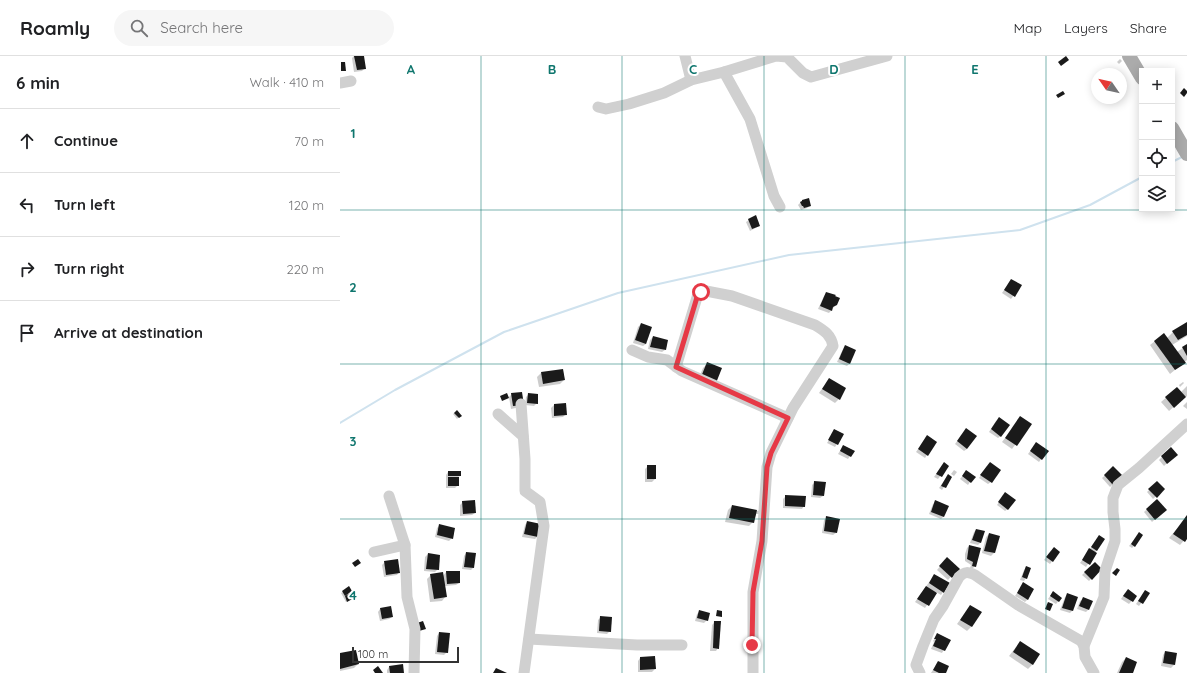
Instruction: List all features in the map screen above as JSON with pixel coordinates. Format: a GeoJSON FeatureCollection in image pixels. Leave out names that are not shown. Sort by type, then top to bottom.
{"type":"FeatureCollection","features":[{"type":"Feature","properties":{"kind":"main road"},"geometry":{"type":"LineString","coordinates":[[1129,56],[1139,73]]}},
{"type":"Feature","properties":{"kind":"main road"},"geometry":{"type":"LineString","coordinates":[[1175,133],[1187,154]]}},
{"type":"Feature","properties":{"kind":"street"},"geometry":{"type":"LineString","coordinates":[[685,56],[690,80]]}},
{"type":"Feature","properties":{"kind":"street"},"geometry":{"type":"LineString","coordinates":[[598,107],[606,109],[629,104],[664,93],[690,80],[724,72],[776,56],[787,57],[803,73],[810,77],[887,56]]}},
{"type":"Feature","properties":{"kind":"street"},"geometry":{"type":"LineString","coordinates":[[724,72],[750,119],[774,196],[780,207]]}},
{"type":"Feature","properties":{"kind":"street"},"geometry":{"type":"LineString","coordinates":[[340,83],[351,81]]}},
{"type":"Feature","properties":{"kind":"street"},"geometry":{"type":"LineString","coordinates":[[676,367],[698,294],[706,291],[732,296],[815,325],[826,331],[833,346],[788,418],[771,453],[767,467],[762,541],[753,592],[753,673]]}},
{"type":"Feature","properties":{"kind":"street"},"geometry":{"type":"LineString","coordinates":[[632,350],[648,357],[667,360],[676,367],[788,418]]}},
{"type":"Feature","properties":{"kind":"street"},"geometry":{"type":"LineString","coordinates":[[521,404],[524,491],[540,502],[544,526],[524,673]]}},
{"type":"Feature","properties":{"kind":"street"},"geometry":{"type":"LineString","coordinates":[[498,414],[523,436]]}},
{"type":"Feature","properties":{"kind":"street"},"geometry":{"type":"LineString","coordinates":[[1084,646],[1104,597],[1105,571],[1115,541],[1113,498],[1118,485],[1187,424]]}},
{"type":"Feature","properties":{"kind":"street"},"geometry":{"type":"LineString","coordinates":[[389,496],[405,545],[407,597],[415,629],[414,673]]}},
{"type":"Feature","properties":{"kind":"street"},"geometry":{"type":"LineString","coordinates":[[374,552],[405,545]]}},
{"type":"Feature","properties":{"kind":"street"},"geometry":{"type":"LineString","coordinates":[[920,673],[916,666],[934,619],[959,577],[963,573],[967,572],[975,575],[1018,605],[1081,640],[1084,646],[1085,657],[1094,673]]}},
{"type":"Feature","properties":{"kind":"street"},"geometry":{"type":"LineString","coordinates":[[529,639],[637,645],[682,645]]}},
{"type":"Feature","properties":{"kind":"building"},"geometry":{"type":"Polygon","coordinates":[[[354,56],[364,56],[366,69],[357,70],[354,56]]]}},
{"type":"Feature","properties":{"kind":"building"},"geometry":{"type":"Polygon","coordinates":[[[1066,56],[1069,60],[1061,66],[1058,62],[1066,56]]]}},
{"type":"Feature","properties":{"kind":"building"},"geometry":{"type":"Polygon","coordinates":[[[341,62],[345,62],[346,71],[341,71],[341,62]]]}},
{"type":"Feature","properties":{"kind":"building"},"geometry":{"type":"Polygon","coordinates":[[[1184,88],[1187,93],[1184,97],[1180,93],[1184,88]]]}},
{"type":"Feature","properties":{"kind":"building"},"geometry":{"type":"Polygon","coordinates":[[[1063,91],[1065,94],[1058,98],[1056,95],[1063,91]]]}},
{"type":"Feature","properties":{"kind":"building"},"geometry":{"type":"Polygon","coordinates":[[[809,198],[811,206],[804,208],[800,202],[809,198]]]}},
{"type":"Feature","properties":{"kind":"building"},"geometry":{"type":"Polygon","coordinates":[[[756,215],[760,226],[752,229],[748,219],[756,215]]]}},
{"type":"Feature","properties":{"kind":"building"},"geometry":{"type":"Polygon","coordinates":[[[1011,279],[1022,285],[1015,297],[1004,290],[1011,279]]]}},
{"type":"Feature","properties":{"kind":"building"},"geometry":{"type":"Polygon","coordinates":[[[826,292],[840,298],[837,305],[833,307],[832,311],[820,306],[826,292]]]}},
{"type":"Feature","properties":{"kind":"building"},"geometry":{"type":"Polygon","coordinates":[[[1187,322],[1187,335],[1178,340],[1172,331],[1187,322]]]}},
{"type":"Feature","properties":{"kind":"building"},"geometry":{"type":"Polygon","coordinates":[[[641,323],[652,327],[646,344],[635,340],[641,323]]]}},
{"type":"Feature","properties":{"kind":"building"},"geometry":{"type":"Polygon","coordinates":[[[1164,333],[1186,363],[1175,370],[1154,341],[1164,333]]]}},
{"type":"Feature","properties":{"kind":"building"},"geometry":{"type":"Polygon","coordinates":[[[653,336],[668,340],[666,350],[650,347],[653,336]]]}},
{"type":"Feature","properties":{"kind":"building"},"geometry":{"type":"Polygon","coordinates":[[[1187,344],[1187,356],[1182,347],[1187,344]]]}},
{"type":"Feature","properties":{"kind":"building"},"geometry":{"type":"Polygon","coordinates":[[[845,345],[856,350],[850,364],[839,359],[845,345]]]}},
{"type":"Feature","properties":{"kind":"building"},"geometry":{"type":"Polygon","coordinates":[[[707,362],[722,368],[716,383],[701,377],[707,362]]]}},
{"type":"Feature","properties":{"kind":"building"},"geometry":{"type":"Polygon","coordinates":[[[563,369],[565,380],[543,384],[541,372],[563,369]]]}},
{"type":"Feature","properties":{"kind":"building"},"geometry":{"type":"Polygon","coordinates":[[[829,378],[846,388],[840,400],[822,389],[829,378]]]}},
{"type":"Feature","properties":{"kind":"building"},"geometry":{"type":"Polygon","coordinates":[[[1177,387],[1186,397],[1174,408],[1165,397],[1177,387]]]}},
{"type":"Feature","properties":{"kind":"building"},"geometry":{"type":"Polygon","coordinates":[[[522,392],[524,405],[513,406],[511,393],[522,392]]]}},
{"type":"Feature","properties":{"kind":"building"},"geometry":{"type":"Polygon","coordinates":[[[507,393],[509,398],[502,401],[500,396],[507,393]]]}},
{"type":"Feature","properties":{"kind":"building"},"geometry":{"type":"Polygon","coordinates":[[[528,393],[538,394],[538,404],[527,403],[528,393]]]}},
{"type":"Feature","properties":{"kind":"building"},"geometry":{"type":"Polygon","coordinates":[[[566,403],[567,415],[554,416],[554,404],[566,403]]]}},
{"type":"Feature","properties":{"kind":"building"},"geometry":{"type":"Polygon","coordinates":[[[457,410],[462,416],[459,418],[454,413],[457,410]]]}},
{"type":"Feature","properties":{"kind":"building"},"geometry":{"type":"Polygon","coordinates":[[[1020,416],[1032,424],[1017,446],[1005,438],[1020,416]]]}},
{"type":"Feature","properties":{"kind":"building"},"geometry":{"type":"Polygon","coordinates":[[[999,417],[1010,425],[1001,437],[991,429],[999,417]]]}},
{"type":"Feature","properties":{"kind":"building"},"geometry":{"type":"Polygon","coordinates":[[[966,428],[977,436],[967,449],[957,441],[966,428]]]}},
{"type":"Feature","properties":{"kind":"building"},"geometry":{"type":"Polygon","coordinates":[[[834,429],[844,434],[838,445],[828,440],[834,429]]]}},
{"type":"Feature","properties":{"kind":"building"},"geometry":{"type":"Polygon","coordinates":[[[927,435],[937,442],[928,456],[918,449],[927,435]]]}},
{"type":"Feature","properties":{"kind":"building"},"geometry":{"type":"Polygon","coordinates":[[[1036,442],[1049,451],[1042,460],[1030,451],[1036,442]]]}},
{"type":"Feature","properties":{"kind":"building"},"geometry":{"type":"Polygon","coordinates":[[[843,445],[855,451],[851,457],[840,451],[843,445]]]}},
{"type":"Feature","properties":{"kind":"building"},"geometry":{"type":"Polygon","coordinates":[[[1171,447],[1178,455],[1167,464],[1161,456],[1171,447]]]}},
{"type":"Feature","properties":{"kind":"building"},"geometry":{"type":"Polygon","coordinates":[[[944,462],[949,466],[942,477],[936,474],[944,462]]]}},
{"type":"Feature","properties":{"kind":"building"},"geometry":{"type":"Polygon","coordinates":[[[990,462],[1001,470],[992,483],[980,475],[990,462]]]}},
{"type":"Feature","properties":{"kind":"building"},"geometry":{"type":"Polygon","coordinates":[[[647,465],[656,465],[656,479],[647,479],[647,465]]]}},
{"type":"Feature","properties":{"kind":"building"},"geometry":{"type":"Polygon","coordinates":[[[1113,466],[1123,476],[1113,485],[1104,475],[1113,466]]]}},
{"type":"Feature","properties":{"kind":"building"},"geometry":{"type":"Polygon","coordinates":[[[966,470],[976,477],[971,483],[962,476],[966,470]]]}},
{"type":"Feature","properties":{"kind":"building"},"geometry":{"type":"Polygon","coordinates":[[[448,471],[461,471],[461,476],[448,476],[448,471]]]}},
{"type":"Feature","properties":{"kind":"building"},"geometry":{"type":"Polygon","coordinates":[[[948,474],[952,477],[946,488],[941,486],[948,474]]]}},
{"type":"Feature","properties":{"kind":"building"},"geometry":{"type":"Polygon","coordinates":[[[448,477],[459,477],[459,486],[448,486],[448,477]]]}},
{"type":"Feature","properties":{"kind":"building"},"geometry":{"type":"Polygon","coordinates":[[[814,481],[826,482],[824,496],[813,495],[814,481]]]}},
{"type":"Feature","properties":{"kind":"building"},"geometry":{"type":"Polygon","coordinates":[[[1157,481],[1165,489],[1157,498],[1148,489],[1157,481]]]}},
{"type":"Feature","properties":{"kind":"building"},"geometry":{"type":"Polygon","coordinates":[[[1005,492],[1016,500],[1008,510],[998,502],[1005,492]]]}},
{"type":"Feature","properties":{"kind":"building"},"geometry":{"type":"Polygon","coordinates":[[[785,495],[806,496],[805,507],[785,506],[785,495]]]}},
{"type":"Feature","properties":{"kind":"building"},"geometry":{"type":"Polygon","coordinates":[[[1157,499],[1167,510],[1155,520],[1146,509],[1157,499]]]}},
{"type":"Feature","properties":{"kind":"building"},"geometry":{"type":"Polygon","coordinates":[[[475,500],[476,513],[463,514],[462,501],[475,500]]]}},
{"type":"Feature","properties":{"kind":"building"},"geometry":{"type":"Polygon","coordinates":[[[935,500],[949,506],[944,517],[931,512],[935,500]]]}},
{"type":"Feature","properties":{"kind":"building"},"geometry":{"type":"Polygon","coordinates":[[[732,505],[757,510],[754,523],[729,518],[732,505]]]}},
{"type":"Feature","properties":{"kind":"building"},"geometry":{"type":"Polygon","coordinates":[[[1187,515],[1187,539],[1185,542],[1173,534],[1187,515]]]}},
{"type":"Feature","properties":{"kind":"building"},"geometry":{"type":"Polygon","coordinates":[[[826,516],[840,519],[837,533],[824,531],[826,516]]]}},
{"type":"Feature","properties":{"kind":"building"},"geometry":{"type":"Polygon","coordinates":[[[527,521],[541,524],[538,537],[524,534],[527,521]]]}},
{"type":"Feature","properties":{"kind":"building"},"geometry":{"type":"Polygon","coordinates":[[[439,524],[455,528],[453,539],[437,535],[439,524]]]}},
{"type":"Feature","properties":{"kind":"building"},"geometry":{"type":"Polygon","coordinates":[[[976,529],[985,531],[981,543],[972,540],[976,529]]]}},
{"type":"Feature","properties":{"kind":"building"},"geometry":{"type":"Polygon","coordinates":[[[1139,532],[1143,535],[1135,547],[1131,544],[1139,532]]]}},
{"type":"Feature","properties":{"kind":"building"},"geometry":{"type":"Polygon","coordinates":[[[989,533],[1000,536],[995,553],[984,551],[989,533]]]}},
{"type":"Feature","properties":{"kind":"building"},"geometry":{"type":"Polygon","coordinates":[[[1099,535],[1105,539],[1097,551],[1091,547],[1099,535]]]}},
{"type":"Feature","properties":{"kind":"building"},"geometry":{"type":"Polygon","coordinates":[[[969,545],[981,548],[976,567],[972,566],[973,562],[967,559],[969,545]]]}},
{"type":"Feature","properties":{"kind":"building"},"geometry":{"type":"Polygon","coordinates":[[[1054,547],[1060,552],[1053,562],[1046,557],[1054,547]]]}},
{"type":"Feature","properties":{"kind":"building"},"geometry":{"type":"Polygon","coordinates":[[[1089,548],[1097,553],[1090,565],[1082,560],[1089,548]]]}},
{"type":"Feature","properties":{"kind":"building"},"geometry":{"type":"Polygon","coordinates":[[[466,552],[476,553],[474,568],[464,567],[466,552]]]}},
{"type":"Feature","properties":{"kind":"building"},"geometry":{"type":"Polygon","coordinates":[[[428,553],[440,555],[439,570],[426,569],[428,553]]]}},
{"type":"Feature","properties":{"kind":"building"},"geometry":{"type":"Polygon","coordinates":[[[947,557],[960,569],[952,578],[939,566],[947,557]]]}},
{"type":"Feature","properties":{"kind":"building"},"geometry":{"type":"Polygon","coordinates":[[[358,559],[361,563],[355,567],[352,563],[358,559]]]}},
{"type":"Feature","properties":{"kind":"building"},"geometry":{"type":"Polygon","coordinates":[[[398,559],[400,573],[386,575],[384,561],[398,559]]]}},
{"type":"Feature","properties":{"kind":"building"},"geometry":{"type":"Polygon","coordinates":[[[1095,562],[1102,569],[1092,580],[1084,572],[1095,562]]]}},
{"type":"Feature","properties":{"kind":"building"},"geometry":{"type":"Polygon","coordinates":[[[1026,566],[1031,568],[1027,579],[1022,577],[1026,566]]]}},
{"type":"Feature","properties":{"kind":"building"},"geometry":{"type":"Polygon","coordinates":[[[1117,568],[1120,570],[1116,576],[1112,573],[1117,568]]]}},
{"type":"Feature","properties":{"kind":"building"},"geometry":{"type":"Polygon","coordinates":[[[446,571],[460,571],[460,583],[447,584],[446,571]]]}},
{"type":"Feature","properties":{"kind":"building"},"geometry":{"type":"Polygon","coordinates":[[[443,572],[447,597],[434,599],[430,574],[443,572]]]}},
{"type":"Feature","properties":{"kind":"building"},"geometry":{"type":"Polygon","coordinates":[[[934,574],[950,583],[944,593],[929,583],[934,574]]]}},
{"type":"Feature","properties":{"kind":"building"},"geometry":{"type":"Polygon","coordinates":[[[1023,582],[1034,589],[1028,600],[1017,593],[1023,582]]]}},
{"type":"Feature","properties":{"kind":"building"},"geometry":{"type":"Polygon","coordinates":[[[349,586],[352,591],[345,596],[342,591],[349,586]]]}},
{"type":"Feature","properties":{"kind":"building"},"geometry":{"type":"Polygon","coordinates":[[[926,586],[937,593],[929,606],[917,599],[926,586]]]}},
{"type":"Feature","properties":{"kind":"building"},"geometry":{"type":"Polygon","coordinates":[[[1128,589],[1137,596],[1133,602],[1123,596],[1128,589]]]}},
{"type":"Feature","properties":{"kind":"building"},"geometry":{"type":"Polygon","coordinates":[[[1145,590],[1150,593],[1143,604],[1138,601],[1145,590]]]}},
{"type":"Feature","properties":{"kind":"building"},"geometry":{"type":"Polygon","coordinates":[[[1053,591],[1062,598],[1059,602],[1050,596],[1053,591]]]}},
{"type":"Feature","properties":{"kind":"building"},"geometry":{"type":"Polygon","coordinates":[[[352,592],[354,598],[347,602],[345,596],[352,592]]]}},
{"type":"Feature","properties":{"kind":"building"},"geometry":{"type":"Polygon","coordinates":[[[1067,593],[1078,597],[1073,611],[1062,608],[1067,593]]]}},
{"type":"Feature","properties":{"kind":"building"},"geometry":{"type":"Polygon","coordinates":[[[1083,597],[1093,601],[1089,610],[1079,606],[1083,597]]]}},
{"type":"Feature","properties":{"kind":"building"},"geometry":{"type":"Polygon","coordinates":[[[1048,602],[1053,604],[1050,611],[1045,609],[1048,602]]]}},
{"type":"Feature","properties":{"kind":"building"},"geometry":{"type":"Polygon","coordinates":[[[970,605],[982,612],[972,627],[960,620],[970,605]]]}},
{"type":"Feature","properties":{"kind":"building"},"geometry":{"type":"Polygon","coordinates":[[[391,606],[393,617],[382,619],[380,608],[391,606]]]}},
{"type":"Feature","properties":{"kind":"building"},"geometry":{"type":"Polygon","coordinates":[[[699,610],[710,613],[708,621],[697,618],[699,610]]]}},
{"type":"Feature","properties":{"kind":"building"},"geometry":{"type":"Polygon","coordinates":[[[717,610],[722,611],[722,617],[716,616],[717,610]]]}},
{"type":"Feature","properties":{"kind":"building"},"geometry":{"type":"Polygon","coordinates":[[[600,616],[612,617],[611,632],[599,631],[600,616]]]}},
{"type":"Feature","properties":{"kind":"building"},"geometry":{"type":"Polygon","coordinates":[[[423,621],[426,629],[419,631],[417,623],[423,621]]]}},
{"type":"Feature","properties":{"kind":"building"},"geometry":{"type":"Polygon","coordinates":[[[714,621],[721,621],[719,649],[713,648],[714,621]]]}},
{"type":"Feature","properties":{"kind":"building"},"geometry":{"type":"Polygon","coordinates":[[[439,632],[450,633],[448,653],[437,652],[439,632]]]}},
{"type":"Feature","properties":{"kind":"building"},"geometry":{"type":"Polygon","coordinates":[[[937,633],[951,640],[945,651],[933,646],[937,633]]]}},
{"type":"Feature","properties":{"kind":"building"},"geometry":{"type":"Polygon","coordinates":[[[1020,641],[1040,654],[1033,665],[1013,652],[1020,641]]]}},
{"type":"Feature","properties":{"kind":"building"},"geometry":{"type":"Polygon","coordinates":[[[356,650],[359,664],[340,669],[340,653],[356,650]]]}},
{"type":"Feature","properties":{"kind":"building"},"geometry":{"type":"Polygon","coordinates":[[[1165,651],[1177,653],[1175,665],[1163,663],[1165,651]]]}},
{"type":"Feature","properties":{"kind":"building"},"geometry":{"type":"Polygon","coordinates":[[[655,656],[656,669],[640,670],[640,657],[655,656]]]}},
{"type":"Feature","properties":{"kind":"building"},"geometry":{"type":"Polygon","coordinates":[[[1126,657],[1137,662],[1133,673],[1119,673],[1126,657]]]}},
{"type":"Feature","properties":{"kind":"building"},"geometry":{"type":"Polygon","coordinates":[[[938,661],[949,666],[946,673],[939,673],[933,670],[938,661]]]}},
{"type":"Feature","properties":{"kind":"building"},"geometry":{"type":"Polygon","coordinates":[[[403,664],[404,673],[390,673],[389,666],[403,664]]]}},
{"type":"Feature","properties":{"kind":"building"},"geometry":{"type":"Polygon","coordinates":[[[378,666],[383,673],[375,673],[373,670],[378,666]]]}},
{"type":"Feature","properties":{"kind":"building"},"geometry":{"type":"Polygon","coordinates":[[[496,668],[507,673],[493,673],[496,668]]]}},
{"type":"Feature","properties":{"kind":"waterway"},"geometry":{"type":"LineString","coordinates":[[1175,160],[1182,157]]}},
{"type":"Feature","properties":{"kind":"waterway"},"geometry":{"type":"LineString","coordinates":[[340,423],[395,390],[504,332],[618,293],[789,255],[1020,230],[1090,205],[1139,179]]}},
{"type":"Feature","properties":{"kind":"route"},"geometry":{"type":"LineString","coordinates":[[701,292],[698,294],[676,367],[710,384],[788,418],[771,453],[767,467],[762,541],[753,592],[752,645]]}}]}
